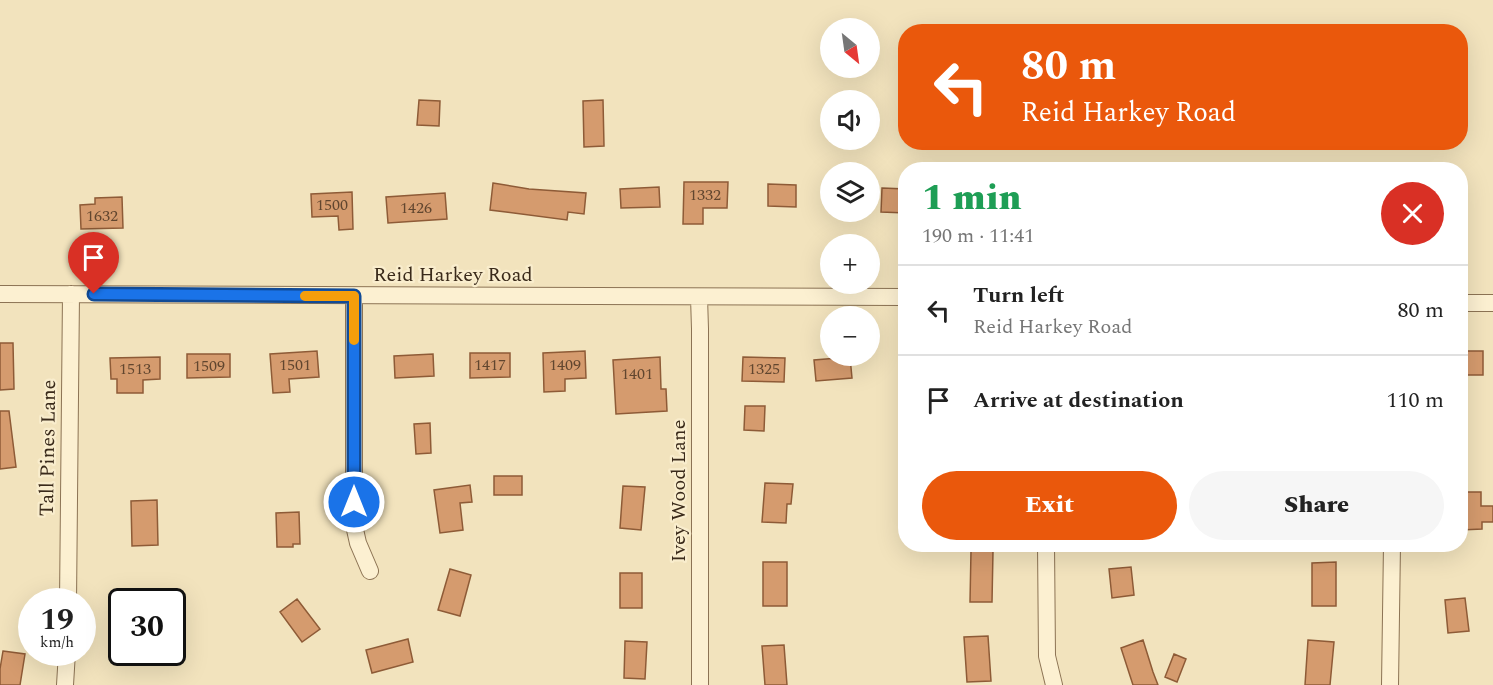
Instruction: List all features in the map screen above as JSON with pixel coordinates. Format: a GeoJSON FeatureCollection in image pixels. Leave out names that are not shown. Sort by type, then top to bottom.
{"type":"FeatureCollection","features":[{"type":"Feature","properties":{"kind":"street","name":"Reid Harkey Road"},"geometry":{"type":"LineString","coordinates":[[0,294],[898,297]]}},
{"type":"Feature","properties":{"kind":"street","name":"Tall Pines Lane"},"geometry":{"type":"LineString","coordinates":[[68,588],[71,294]]}},
{"type":"Feature","properties":{"kind":"street"},"geometry":{"type":"LineString","coordinates":[[354,296],[354,525],[358,543],[370,571]]}},
{"type":"Feature","properties":{"kind":"street","name":"Ivey Wood Lane"},"geometry":{"type":"LineString","coordinates":[[699,297],[700,685]]}},
{"type":"Feature","properties":{"kind":"street"},"geometry":{"type":"LineString","coordinates":[[1468,303],[1493,303]]}},
{"type":"Feature","properties":{"kind":"street"},"geometry":{"type":"LineString","coordinates":[[1046,552],[1047,657],[1054,685]]}},
{"type":"Feature","properties":{"kind":"street"},"geometry":{"type":"LineString","coordinates":[[1390,685],[1392,552]]}},
{"type":"Feature","properties":{"kind":"street"},"geometry":{"type":"LineString","coordinates":[[65,685],[66,666]]}},
{"type":"Feature","properties":{"kind":"building"},"geometry":{"type":"Polygon","coordinates":[[[419,100],[440,101],[439,126],[417,125],[419,100]]]}},
{"type":"Feature","properties":{"kind":"building"},"geometry":{"type":"Polygon","coordinates":[[[603,100],[604,146],[584,147],[583,101],[603,100]]]}},
{"type":"Feature","properties":{"kind":"building"},"geometry":{"type":"Polygon","coordinates":[[[684,182],[728,182],[727,208],[703,208],[703,224],[683,224],[684,182]]]}},
{"type":"Feature","properties":{"kind":"building"},"geometry":{"type":"Polygon","coordinates":[[[493,183],[529,189],[586,193],[584,214],[568,212],[567,220],[490,210],[493,183]]]}},
{"type":"Feature","properties":{"kind":"building"},"geometry":{"type":"Polygon","coordinates":[[[768,184],[796,185],[796,207],[768,206],[768,184]]]}},
{"type":"Feature","properties":{"kind":"building"},"geometry":{"type":"Polygon","coordinates":[[[659,187],[660,207],[621,208],[620,189],[659,187]]]}},
{"type":"Feature","properties":{"kind":"building"},"geometry":{"type":"Polygon","coordinates":[[[882,188],[898,189],[898,213],[881,212],[882,188]]]}},
{"type":"Feature","properties":{"kind":"building"},"geometry":{"type":"Polygon","coordinates":[[[352,192],[353,229],[339,230],[338,216],[312,217],[311,194],[352,192]]]}},
{"type":"Feature","properties":{"kind":"building"},"geometry":{"type":"Polygon","coordinates":[[[445,193],[447,219],[388,223],[386,197],[445,193]]]}},
{"type":"Feature","properties":{"kind":"building"},"geometry":{"type":"Polygon","coordinates":[[[122,197],[123,228],[81,229],[80,205],[95,204],[95,198],[122,197]]]}},
{"type":"Feature","properties":{"kind":"building"},"geometry":{"type":"Polygon","coordinates":[[[0,343],[13,343],[14,389],[0,390],[0,343]]]}},
{"type":"Feature","properties":{"kind":"building"},"geometry":{"type":"Polygon","coordinates":[[[317,351],[319,377],[289,379],[290,392],[273,393],[270,354],[317,351]]]}},
{"type":"Feature","properties":{"kind":"building"},"geometry":{"type":"Polygon","coordinates":[[[585,351],[586,378],[565,379],[565,391],[544,392],[543,353],[585,351]]]}},
{"type":"Feature","properties":{"kind":"building"},"geometry":{"type":"Polygon","coordinates":[[[1468,351],[1483,351],[1483,375],[1468,375],[1468,351]]]}},
{"type":"Feature","properties":{"kind":"building"},"geometry":{"type":"Polygon","coordinates":[[[470,353],[510,353],[510,377],[470,378],[470,353]]]}},
{"type":"Feature","properties":{"kind":"building"},"geometry":{"type":"Polygon","coordinates":[[[187,354],[230,354],[230,377],[187,378],[187,354]]]}},
{"type":"Feature","properties":{"kind":"building"},"geometry":{"type":"Polygon","coordinates":[[[433,354],[434,376],[395,378],[394,356],[433,354]]]}},
{"type":"Feature","properties":{"kind":"building"},"geometry":{"type":"Polygon","coordinates":[[[160,357],[160,379],[143,380],[143,393],[117,393],[117,379],[111,379],[110,358],[160,357]]]}},
{"type":"Feature","properties":{"kind":"building"},"geometry":{"type":"Polygon","coordinates":[[[660,357],[661,389],[666,389],[667,411],[616,414],[613,360],[660,357]]]}},
{"type":"Feature","properties":{"kind":"building"},"geometry":{"type":"Polygon","coordinates":[[[743,357],[785,358],[784,382],[742,381],[743,357]]]}},
{"type":"Feature","properties":{"kind":"building"},"geometry":{"type":"Polygon","coordinates":[[[814,360],[820,360],[820,366],[851,366],[852,378],[816,381],[814,360]]]}},
{"type":"Feature","properties":{"kind":"building"},"geometry":{"type":"Polygon","coordinates":[[[745,406],[765,406],[764,431],[744,430],[745,406]]]}},
{"type":"Feature","properties":{"kind":"building"},"geometry":{"type":"Polygon","coordinates":[[[0,411],[9,411],[16,467],[0,469],[0,411]]]}},
{"type":"Feature","properties":{"kind":"building"},"geometry":{"type":"Polygon","coordinates":[[[430,423],[431,453],[416,454],[414,424],[430,423]]]}},
{"type":"Feature","properties":{"kind":"building"},"geometry":{"type":"Polygon","coordinates":[[[494,476],[522,476],[522,495],[494,495],[494,476]]]}},
{"type":"Feature","properties":{"kind":"building"},"geometry":{"type":"Polygon","coordinates":[[[765,483],[793,484],[791,504],[787,504],[786,523],[762,522],[765,483]]]}},
{"type":"Feature","properties":{"kind":"building"},"geometry":{"type":"Polygon","coordinates":[[[470,485],[472,502],[460,503],[463,530],[440,533],[434,490],[470,485]]]}},
{"type":"Feature","properties":{"kind":"building"},"geometry":{"type":"Polygon","coordinates":[[[623,486],[645,487],[641,530],[620,528],[623,486]]]}},
{"type":"Feature","properties":{"kind":"building"},"geometry":{"type":"Polygon","coordinates":[[[1468,492],[1481,492],[1481,506],[1493,506],[1493,522],[1482,522],[1482,529],[1468,530],[1468,492]]]}},
{"type":"Feature","properties":{"kind":"building"},"geometry":{"type":"Polygon","coordinates":[[[157,500],[158,545],[132,546],[131,501],[157,500]]]}},
{"type":"Feature","properties":{"kind":"building"},"geometry":{"type":"Polygon","coordinates":[[[299,512],[300,544],[293,544],[293,547],[277,547],[276,513],[299,512]]]}},
{"type":"Feature","properties":{"kind":"building"},"geometry":{"type":"Polygon","coordinates":[[[971,552],[993,552],[992,602],[970,602],[971,552]]]}},
{"type":"Feature","properties":{"kind":"building"},"geometry":{"type":"Polygon","coordinates":[[[763,562],[787,562],[787,606],[763,606],[763,562]]]}},
{"type":"Feature","properties":{"kind":"building"},"geometry":{"type":"Polygon","coordinates":[[[1336,562],[1336,606],[1312,606],[1312,563],[1336,562]]]}},
{"type":"Feature","properties":{"kind":"building"},"geometry":{"type":"Polygon","coordinates":[[[1131,567],[1134,595],[1112,598],[1109,569],[1131,567]]]}},
{"type":"Feature","properties":{"kind":"building"},"geometry":{"type":"Polygon","coordinates":[[[450,569],[471,575],[460,616],[438,610],[450,569]]]}},
{"type":"Feature","properties":{"kind":"building"},"geometry":{"type":"Polygon","coordinates":[[[620,573],[642,573],[642,608],[620,608],[620,573]]]}},
{"type":"Feature","properties":{"kind":"building"},"geometry":{"type":"Polygon","coordinates":[[[1465,598],[1469,631],[1448,633],[1445,600],[1465,598]]]}},
{"type":"Feature","properties":{"kind":"building"},"geometry":{"type":"Polygon","coordinates":[[[297,599],[320,629],[302,642],[280,612],[297,599]]]}},
{"type":"Feature","properties":{"kind":"building"},"geometry":{"type":"Polygon","coordinates":[[[988,636],[991,681],[967,682],[964,637],[988,636]]]}},
{"type":"Feature","properties":{"kind":"building"},"geometry":{"type":"Polygon","coordinates":[[[408,639],[413,662],[372,673],[366,650],[408,639]]]}},
{"type":"Feature","properties":{"kind":"building"},"geometry":{"type":"Polygon","coordinates":[[[1143,640],[1158,685],[1133,685],[1121,648],[1143,640]]]}},
{"type":"Feature","properties":{"kind":"building"},"geometry":{"type":"Polygon","coordinates":[[[1308,640],[1334,642],[1330,685],[1305,685],[1308,640]]]}},
{"type":"Feature","properties":{"kind":"building"},"geometry":{"type":"Polygon","coordinates":[[[625,641],[647,642],[645,679],[624,678],[625,641]]]}},
{"type":"Feature","properties":{"kind":"building"},"geometry":{"type":"Polygon","coordinates":[[[784,645],[787,685],[765,685],[762,646],[784,645]]]}},
{"type":"Feature","properties":{"kind":"building"},"geometry":{"type":"Polygon","coordinates":[[[3,651],[18,653],[18,666],[23,666],[20,685],[0,685],[3,651]]]}},
{"type":"Feature","properties":{"kind":"building"},"geometry":{"type":"Polygon","coordinates":[[[1174,654],[1186,659],[1177,682],[1165,677],[1174,654]]]}},
{"type":"Feature","properties":{"kind":"slow traffic"},"geometry":{"type":"LineString","coordinates":[[305,296],[354,296],[354,340]]}},
{"type":"Feature","properties":{"kind":"route"},"geometry":{"type":"LineString","coordinates":[[94,294],[354,296],[354,502]]}}]}
